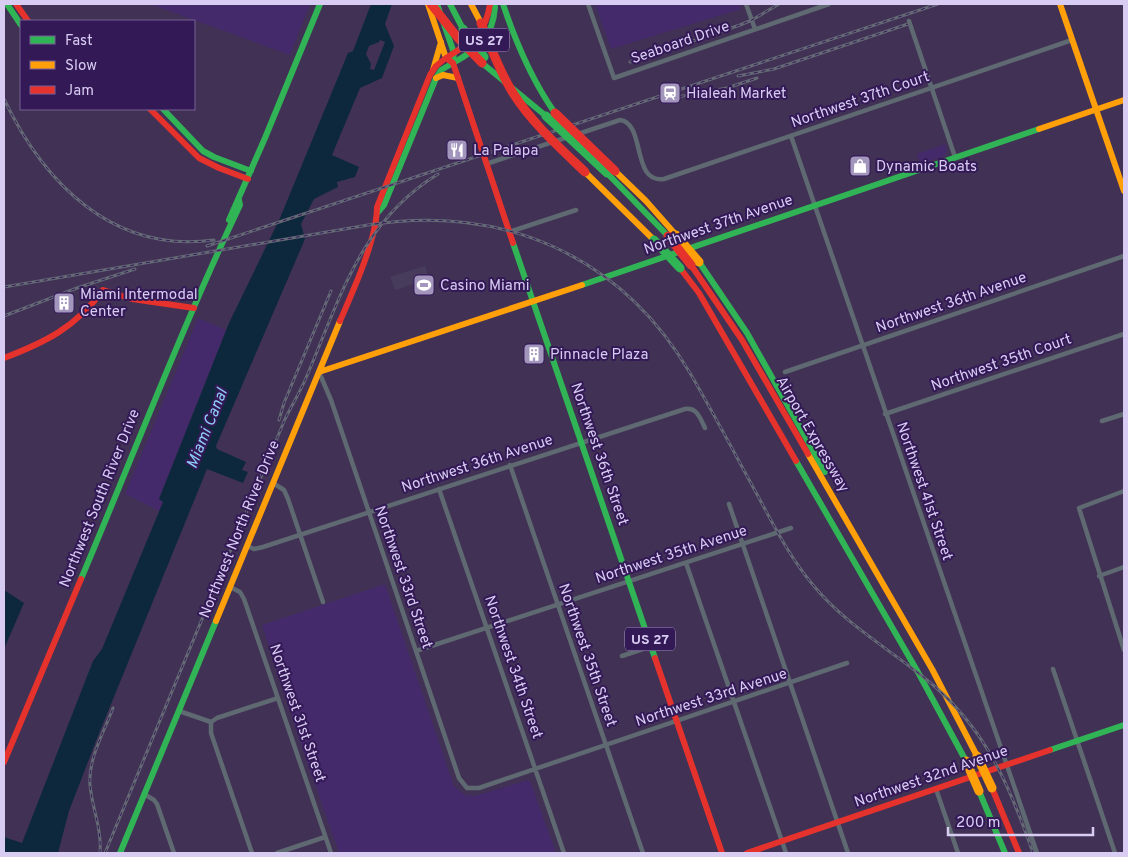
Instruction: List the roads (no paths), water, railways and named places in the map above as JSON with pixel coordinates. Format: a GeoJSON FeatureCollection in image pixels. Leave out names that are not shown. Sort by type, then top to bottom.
{"type":"FeatureCollection","features":[{"type":"Feature","properties":{"kind":"main road"},"geometry":{"type":"LineString","coordinates":[[7,4],[20,24]]}},
{"type":"Feature","properties":{"kind":"main road"},"geometry":{"type":"LineString","coordinates":[[16,4],[27,20]]}},
{"type":"Feature","properties":{"kind":"main road","name":"Northwest South River Drive"},"geometry":{"type":"LineString","coordinates":[[4,762],[143,428],[240,205],[239,200],[320,4]]}},
{"type":"Feature","properties":{"kind":"main road","name":"Northwest 36th Street"},"geometry":{"type":"LineString","coordinates":[[429,4],[441,42],[451,58]]}},
{"type":"Feature","properties":{"kind":"main road","name":"Airport Expressway"},"geometry":{"type":"LineString","coordinates":[[429,4],[458,38],[611,172],[672,235],[695,263],[708,288],[742,340],[950,700],[992,788],[1018,853]]}},
{"type":"Feature","properties":{"kind":"main road","name":"Northwest 36th Street"},"geometry":{"type":"LineString","coordinates":[[437,4],[451,58],[486,164],[722,853]]}},
{"type":"Feature","properties":{"kind":"main road"},"geometry":{"type":"LineString","coordinates":[[450,4],[463,29],[484,61]]}},
{"type":"Feature","properties":{"kind":"main road","name":"Airport Expressway"},"geometry":{"type":"LineString","coordinates":[[472,4],[507,83],[534,122],[680,268],[716,320],[923,680],[966,761],[1005,853]]}},
{"type":"Feature","properties":{"kind":"main road","name":"US 27"},"geometry":{"type":"LineString","coordinates":[[451,58],[482,31],[490,4]]}},
{"type":"Feature","properties":{"kind":"main road","name":"US 27"},"geometry":{"type":"LineString","coordinates":[[451,58],[476,49],[487,36],[493,23],[495,4]]}},
{"type":"Feature","properties":{"kind":"main road"},"geometry":{"type":"LineString","coordinates":[[504,4],[527,68],[540,91],[556,113],[611,172]]}},
{"type":"Feature","properties":{"kind":"main road"},"geometry":{"type":"LineString","coordinates":[[1060,4],[1124,191]]}},
{"type":"Feature","properties":{"kind":"main road"},"geometry":{"type":"LineString","coordinates":[[441,42],[434,75],[458,78]]}},
{"type":"Feature","properties":{"kind":"main road","name":"Northwest North River Drive"},"geometry":{"type":"LineString","coordinates":[[120,853],[356,283],[378,212],[384,205],[415,120],[434,75],[451,58]]}},
{"type":"Feature","properties":{"kind":"main road","name":"Northwest 37th Avenue"},"geometry":{"type":"LineString","coordinates":[[319,372],[533,302],[1124,100]]}},
{"type":"Feature","properties":{"kind":"main road"},"geometry":{"type":"LineString","coordinates":[[151,110],[208,154],[250,175]]}},
{"type":"Feature","properties":{"kind":"main road"},"geometry":{"type":"LineString","coordinates":[[164,110],[183,136]]}},
{"type":"Feature","properties":{"kind":"main road"},"geometry":{"type":"LineString","coordinates":[[4,358],[38,345],[61,333],[84,312],[103,290],[132,299],[194,308]]}},
{"type":"Feature","properties":{"kind":"main road","name":"Northwest 32nd Avenue"},"geometry":{"type":"LineString","coordinates":[[747,853],[1124,725]]}},
{"type":"Feature","properties":{"kind":"street","name":"Seaboard Drive"},"geometry":{"type":"LineString","coordinates":[[588,4],[614,78],[828,4]]}},
{"type":"Feature","properties":{"kind":"street"},"geometry":{"type":"LineString","coordinates":[[746,4],[755,29]]}},
{"type":"Feature","properties":{"kind":"street"},"geometry":{"type":"LineString","coordinates":[[909,21],[955,158]]}},
{"type":"Feature","properties":{"kind":"street","name":"Northwest 37th Court"},"geometry":{"type":"LineString","coordinates":[[486,164],[623,120],[632,128],[646,171],[650,177],[655,180],[667,178],[1072,40]]}},
{"type":"Feature","properties":{"kind":"street","name":"Northwest 41st Street"},"geometry":{"type":"LineString","coordinates":[[791,136],[1037,853]]}},
{"type":"Feature","properties":{"kind":"street"},"geometry":{"type":"LineString","coordinates":[[509,232],[576,210]]}},
{"type":"Feature","properties":{"kind":"street","name":"Northwest 36th Avenue"},"geometry":{"type":"LineString","coordinates":[[786,372],[1124,256]]}},
{"type":"Feature","properties":{"kind":"street","name":"Northwest 35th Court"},"geometry":{"type":"LineString","coordinates":[[886,414],[1124,334]]}},
{"type":"Feature","properties":{"kind":"street","name":"Northwest 33rd Street"},"geometry":{"type":"LineString","coordinates":[[319,372],[331,400],[459,778],[468,788]]}},
{"type":"Feature","properties":{"kind":"street","name":"Northwest 36th Avenue"},"geometry":{"type":"LineString","coordinates":[[247,546],[254,549],[258,548],[684,408],[690,408],[697,413],[705,428]]}},
{"type":"Feature","properties":{"kind":"street"},"geometry":{"type":"LineString","coordinates":[[1102,421],[1124,414]]}},
{"type":"Feature","properties":{"kind":"street","name":"Northwest 35th Street"},"geometry":{"type":"LineString","coordinates":[[510,465],[643,853]]}},
{"type":"Feature","properties":{"kind":"street"},"geometry":{"type":"LineString","coordinates":[[273,483],[286,494],[323,602]]}},
{"type":"Feature","properties":{"kind":"street","name":"Northwest 34th Street"},"geometry":{"type":"LineString","coordinates":[[439,488],[564,853]]}},
{"type":"Feature","properties":{"kind":"street"},"geometry":{"type":"LineString","coordinates":[[1124,491],[1079,508],[1124,650]]}},
{"type":"Feature","properties":{"kind":"street"},"geometry":{"type":"LineString","coordinates":[[729,504],[848,853]]}},
{"type":"Feature","properties":{"kind":"street","name":"Northwest 35th Avenue"},"geometry":{"type":"LineString","coordinates":[[416,652],[791,528]]}},
{"type":"Feature","properties":{"kind":"street"},"geometry":{"type":"LineString","coordinates":[[686,562],[786,853]]}},
{"type":"Feature","properties":{"kind":"street"},"geometry":{"type":"LineString","coordinates":[[1099,576],[1124,568]]}},
{"type":"Feature","properties":{"kind":"street","name":"Northwest 31st Street"},"geometry":{"type":"LineString","coordinates":[[230,587],[240,592],[244,599],[331,853]]}},
{"type":"Feature","properties":{"kind":"street"},"geometry":{"type":"LineString","coordinates":[[622,656],[652,646]]}},
{"type":"Feature","properties":{"kind":"street","name":"Northwest 33rd Avenue"},"geometry":{"type":"LineString","coordinates":[[468,788],[479,788],[847,663]]}},
{"type":"Feature","properties":{"kind":"street"},"geometry":{"type":"LineString","coordinates":[[1053,669],[1116,853]]}},
{"type":"Feature","properties":{"kind":"street"},"geometry":{"type":"LineString","coordinates":[[211,722],[217,718],[278,698]]}},
{"type":"Feature","properties":{"kind":"street"},"geometry":{"type":"LineString","coordinates":[[179,711],[211,722]]}},
{"type":"Feature","properties":{"kind":"street"},"geometry":{"type":"LineString","coordinates":[[211,722],[211,733],[252,853]]}},
{"type":"Feature","properties":{"kind":"street"},"geometry":{"type":"LineString","coordinates":[[936,789],[958,853]]}},
{"type":"Feature","properties":{"kind":"street"},"geometry":{"type":"LineString","coordinates":[[144,794],[157,804],[174,853]]}},
{"type":"Feature","properties":{"kind":"street"},"geometry":{"type":"LineString","coordinates":[[277,853],[325,837]]}},
{"type":"Feature","properties":{"kind":"water","name":"Miami Canal"},"geometry":{"type":"Polygon","coordinates":[[[371,4],[392,4],[385,24],[394,46],[382,78],[360,88],[332,155],[359,167],[355,177],[337,182],[338,187],[314,199],[301,224],[305,239],[216,446],[217,449],[246,462],[242,470],[248,472],[243,483],[207,469],[98,736],[69,811],[58,853],[4,853],[4,837],[22,843],[93,661],[102,649],[163,502],[159,499],[229,323],[280,218],[348,53],[353,51],[371,4]],[[380,40],[369,46],[366,54],[371,64],[370,69],[374,70],[385,42],[380,40]]]}},
{"type":"Feature","properties":{"kind":"water"},"geometry":{"type":"Polygon","coordinates":[[[4,590],[24,603],[4,649],[4,590]]]}},
{"type":"Feature","properties":{"kind":"railway"},"geometry":{"type":"LineString","coordinates":[[630,62],[740,25],[779,4]]}},
{"type":"Feature","properties":{"kind":"railway"},"geometry":{"type":"LineString","coordinates":[[207,246],[938,4]]}},
{"type":"Feature","properties":{"kind":"railway"},"geometry":{"type":"LineString","coordinates":[[738,76],[774,69],[908,24]]}},
{"type":"Feature","properties":{"kind":"railway"},"geometry":{"type":"LineString","coordinates":[[672,98],[727,88],[757,78]]}},
{"type":"Feature","properties":{"kind":"railway"},"geometry":{"type":"LineString","coordinates":[[4,99],[20,130],[39,158],[61,184],[86,206],[114,224],[144,236],[178,241],[214,240]]}},
{"type":"Feature","properties":{"kind":"railway"},"geometry":{"type":"LineString","coordinates":[[105,853],[285,419],[306,378],[342,291],[371,239],[389,215],[411,193],[438,174]]}},
{"type":"Feature","properties":{"kind":"railway"},"geometry":{"type":"LineString","coordinates":[[4,287],[368,225],[417,220],[465,223],[510,231],[553,246],[593,268],[629,297],[662,332],[690,373],[790,554],[813,585],[839,612],[927,680],[965,717],[993,758],[1014,803],[1033,853]]}},
{"type":"Feature","properties":{"kind":"railway"},"geometry":{"type":"LineString","coordinates":[[4,316],[77,288],[135,269]]}},
{"type":"Feature","properties":{"kind":"railway"},"geometry":{"type":"LineString","coordinates":[[279,420],[284,403],[331,291]]}},
{"type":"Feature","properties":{"kind":"railway"},"geometry":{"type":"LineString","coordinates":[[100,853],[100,835],[91,794],[90,775],[94,756],[113,708]]}},
{"type":"Feature","properties":{"kind":"place","name":"Hialeah Market"},"geometry":{"type":"Point","coordinates":[670,93]}},
{"type":"Feature","properties":{"kind":"place","name":"La Palapa"},"geometry":{"type":"Point","coordinates":[457,150]}},
{"type":"Feature","properties":{"kind":"place","name":"Dynamic Boats"},"geometry":{"type":"Point","coordinates":[860,166]}},
{"type":"Feature","properties":{"kind":"place","name":"Casino Miami"},"geometry":{"type":"Point","coordinates":[424,285]}},
{"type":"Feature","properties":{"kind":"place","name":"Miami Intermodal Center"},"geometry":{"type":"Point","coordinates":[64,303]}},
{"type":"Feature","properties":{"kind":"place","name":"Pinnacle Plaza"},"geometry":{"type":"Point","coordinates":[534,354]}}]}
